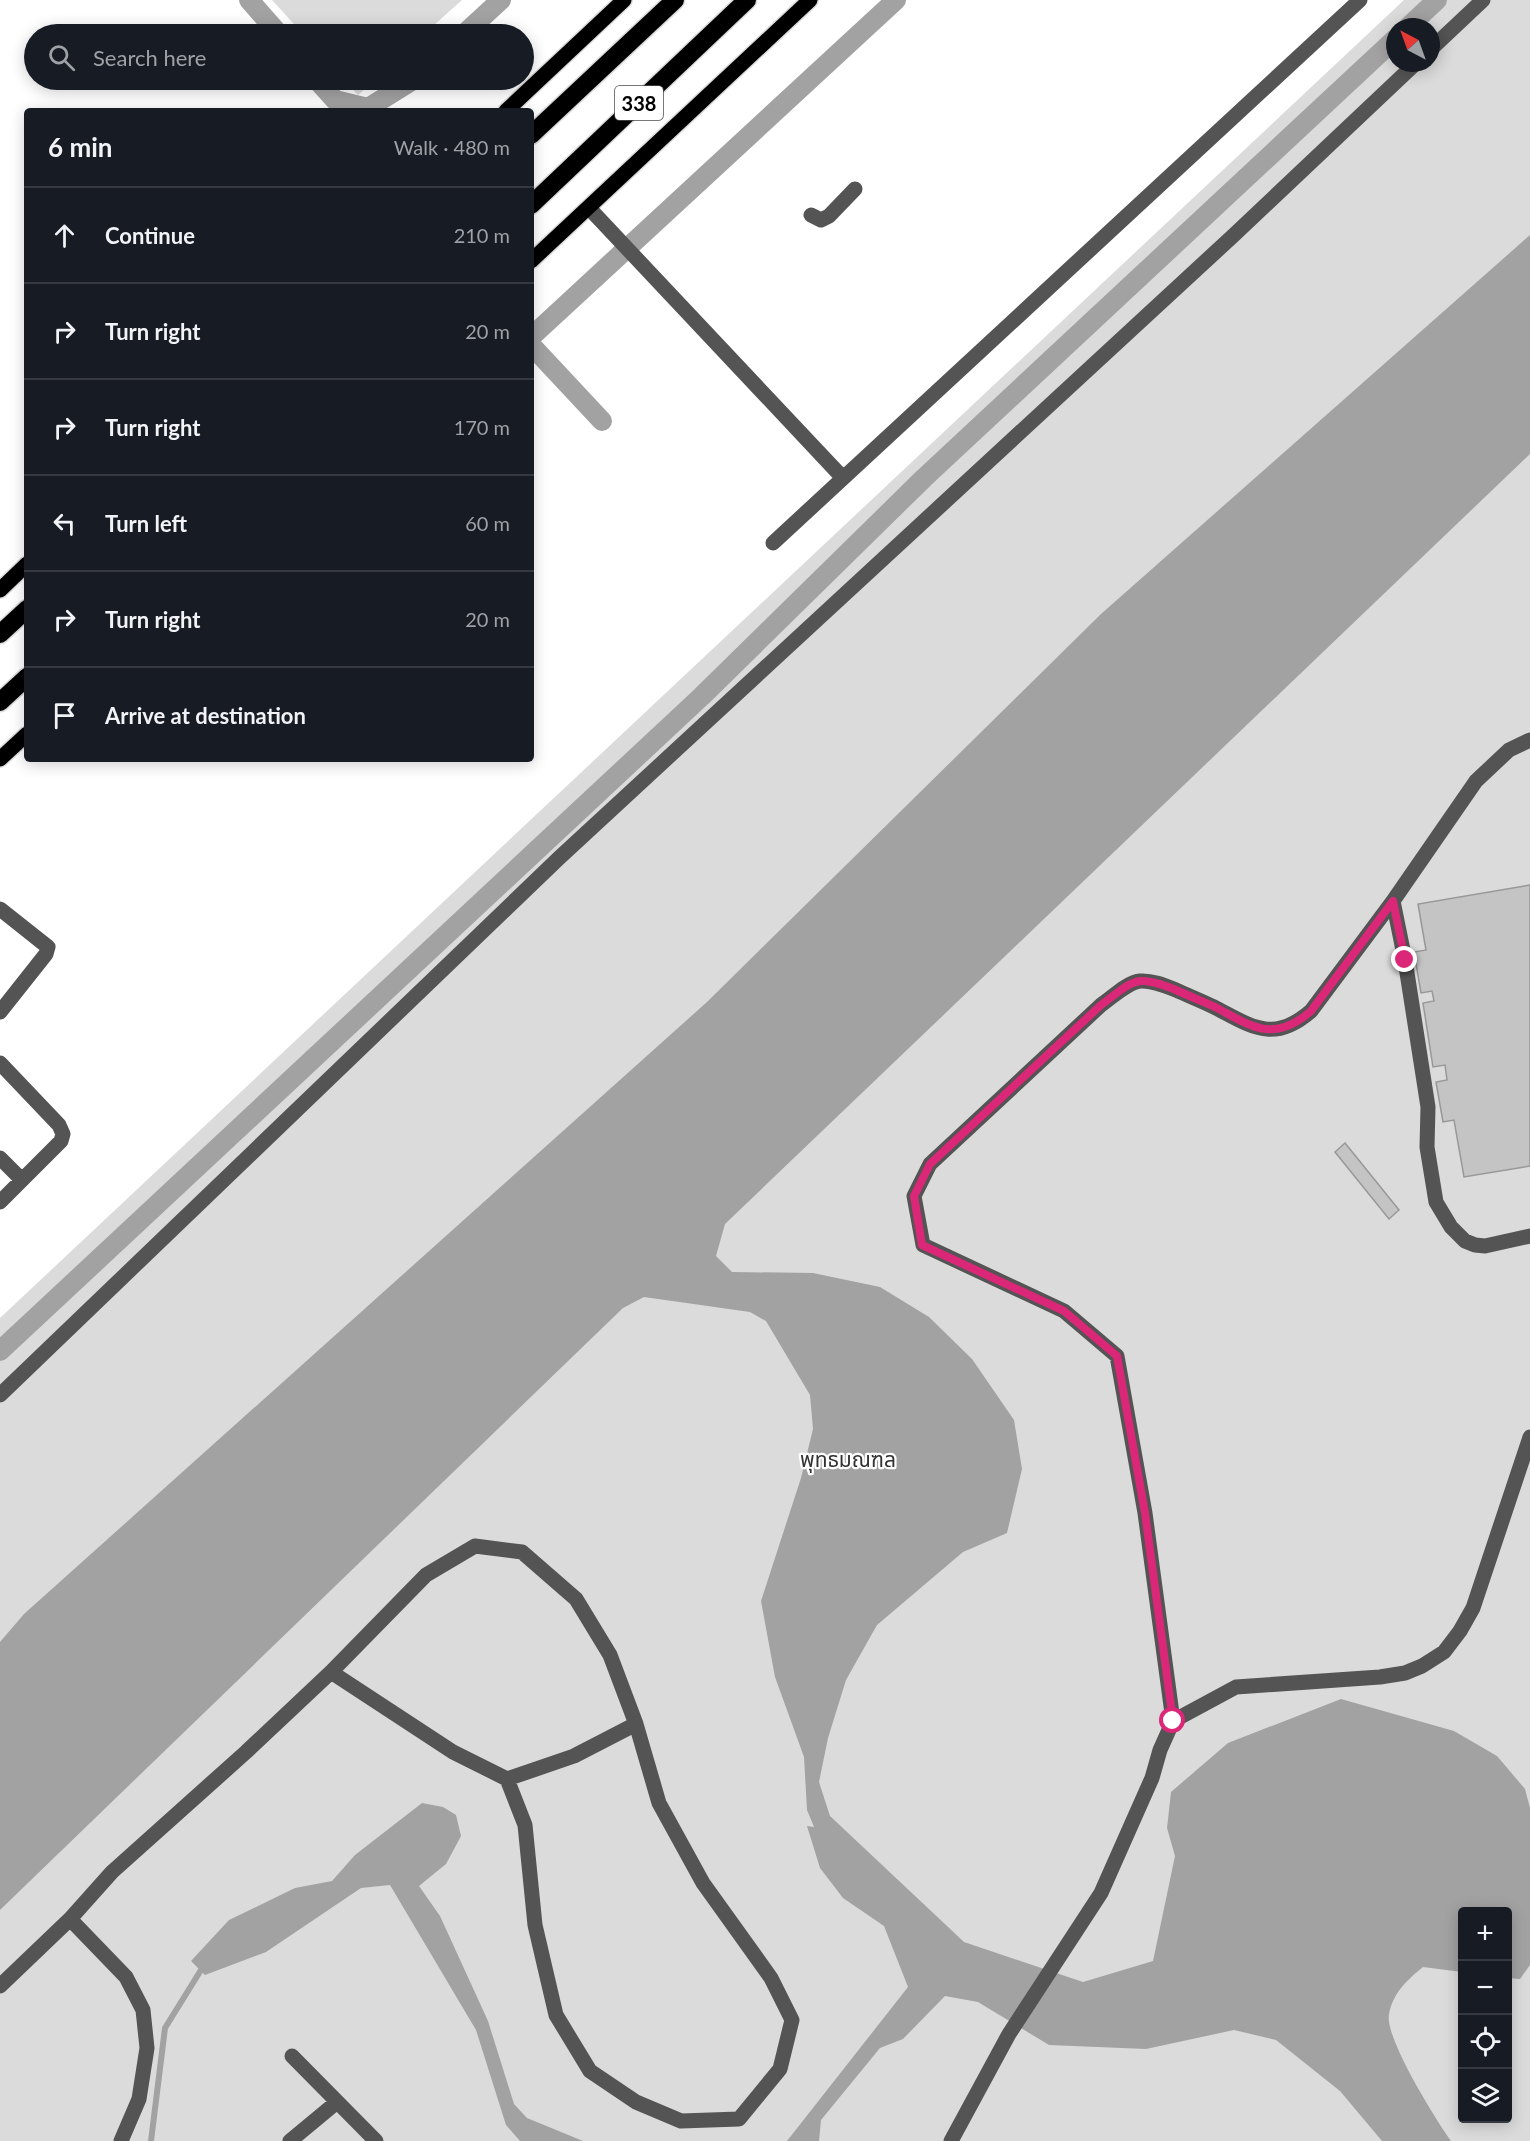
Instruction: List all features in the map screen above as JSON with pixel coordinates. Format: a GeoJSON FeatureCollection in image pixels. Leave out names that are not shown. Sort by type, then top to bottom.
{"type":"FeatureCollection","features":[{"type":"Feature","properties":{"kind":"highway","name":"338"},"geometry":{"type":"LineString","coordinates":[[534,132],[675,0]]}},
{"type":"Feature","properties":{"kind":"highway","name":"338"},"geometry":{"type":"LineString","coordinates":[[534,202],[747,0]]}},
{"type":"Feature","properties":{"kind":"highway"},"geometry":{"type":"LineString","coordinates":[[0,634],[24,612]]}},
{"type":"Feature","properties":{"kind":"highway"},"geometry":{"type":"LineString","coordinates":[[0,702],[24,679]]}},
{"type":"Feature","properties":{"kind":"main road"},"geometry":{"type":"LineString","coordinates":[[534,85],[624,0]]}},
{"type":"Feature","properties":{"kind":"main road","name":"338"},"geometry":{"type":"LineString","coordinates":[[534,258],[810,0]]}},
{"type":"Feature","properties":{"kind":"main road"},"geometry":{"type":"LineString","coordinates":[[509,108],[528,90]]}},
{"type":"Feature","properties":{"kind":"main road"},"geometry":{"type":"LineString","coordinates":[[0,589],[24,567]]}},
{"type":"Feature","properties":{"kind":"main road"},"geometry":{"type":"LineString","coordinates":[[0,759],[24,737]]}},
{"type":"Feature","properties":{"kind":"street"},"geometry":{"type":"LineString","coordinates":[[773,543],[1360,0]]}},
{"type":"Feature","properties":{"kind":"street"},"geometry":{"type":"LineString","coordinates":[[1440,41],[1483,0]]}},
{"type":"Feature","properties":{"kind":"street"},"geometry":{"type":"LineString","coordinates":[[0,1395],[559,858],[1235,234],[1406,72]]}},
{"type":"Feature","properties":{"kind":"street"},"geometry":{"type":"LineString","coordinates":[[812,215],[821,220],[829,216],[855,189]]}},
{"type":"Feature","properties":{"kind":"street"},"geometry":{"type":"LineString","coordinates":[[588,208],[843,478]]}},
{"type":"Feature","properties":{"kind":"street"},"geometry":{"type":"LineString","coordinates":[[951,2141],[1009,2034],[1101,1893],[1152,1778],[1160,1750],[1173,1721],[1145,1513],[1117,1356],[1064,1311],[922,1245],[914,1196],[930,1164],[1101,1005],[1123,988],[1139,981],[1151,982],[1214,1006],[1247,1025],[1264,1029],[1282,1028],[1299,1022],[1311,1011],[1393,901],[1476,781],[1509,750],[1530,740]]}},
{"type":"Feature","properties":{"kind":"street"},"geometry":{"type":"LineString","coordinates":[[1393,901],[1405,960],[1428,1107],[1427,1147],[1436,1202],[1451,1227],[1465,1240],[1475,1245],[1485,1246],[1530,1236]]}},
{"type":"Feature","properties":{"kind":"street"},"geometry":{"type":"LineString","coordinates":[[0,909],[48,947],[46,954],[0,1012]]}},
{"type":"Feature","properties":{"kind":"street"},"geometry":{"type":"LineString","coordinates":[[0,1063],[59,1125],[63,1134],[61,1141],[0,1202]]}},
{"type":"Feature","properties":{"kind":"street"},"geometry":{"type":"LineString","coordinates":[[0,1158],[22,1180]]}},
{"type":"Feature","properties":{"kind":"street"},"geometry":{"type":"LineString","coordinates":[[1173,1721],[1236,1687],[1380,1677],[1405,1673],[1422,1666],[1444,1652],[1460,1631],[1473,1608],[1530,1437]]}},
{"type":"Feature","properties":{"kind":"street"},"geometry":{"type":"LineString","coordinates":[[0,1986],[70,1919],[112,1872],[331,1672],[426,1575],[476,1546],[522,1552],[576,1599],[610,1655],[636,1724],[659,1803],[703,1883],[771,1978],[792,2020],[780,2069],[739,2119],[681,2121],[636,2102],[590,2071],[556,2015],[535,1925],[525,1825],[507,1779],[453,1752],[331,1672]]}},
{"type":"Feature","properties":{"kind":"street"},"geometry":{"type":"LineString","coordinates":[[507,1779],[574,1756],[636,1724]]}},
{"type":"Feature","properties":{"kind":"street"},"geometry":{"type":"LineString","coordinates":[[70,1919],[126,1977],[144,2010],[147,2048],[139,2099],[121,2141]]}},
{"type":"Feature","properties":{"kind":"street"},"geometry":{"type":"LineString","coordinates":[[292,2056],[376,2141]]}},
{"type":"Feature","properties":{"kind":"street"},"geometry":{"type":"LineString","coordinates":[[296,2139],[337,2102]]}},
{"type":"Feature","properties":{"kind":"green space"},"geometry":{"type":"Polygon","coordinates":[[[272,0],[462,0],[435,24],[294,24],[272,0]]]}},
{"type":"Feature","properties":{"kind":"green space","name":"พุทธมณฑล"},"geometry":{"type":"Polygon","coordinates":[[[1404,0],[1530,0],[1530,2141],[0,2141],[0,1318],[1404,0]]]}},
{"type":"Feature","properties":{"kind":"green space"},"geometry":{"type":"Polygon","coordinates":[[[353,90],[364,90],[358,95],[353,90]]]}},
{"type":"Feature","properties":{"kind":"shaded area"},"geometry":{"type":"Polygon","coordinates":[[[1530,235],[1530,454],[725,1224],[716,1256],[732,1272],[813,1273],[880,1287],[929,1317],[972,1359],[1014,1420],[1022,1469],[1007,1533],[963,1552],[877,1625],[846,1680],[828,1738],[819,1782],[830,1816],[964,1942],[1083,1982],[1153,1961],[1175,1856],[1167,1828],[1171,1792],[1228,1743],[1341,1699],[1454,1731],[1497,1756],[1525,1789],[1530,1808],[1530,1965],[1520,1979],[1512,1978],[1512,1907],[1458,1907],[1458,1971],[1423,1967],[1402,1987],[1389,2014],[1394,2041],[1402,2059],[1423,2098],[1451,2141],[1382,2141],[1340,2091],[1276,2040],[1234,2030],[1146,2049],[1049,2045],[978,2002],[945,1996],[903,2039],[880,2048],[821,2120],[819,2141],[787,2141],[908,1987],[884,1926],[843,1898],[820,1868],[807,1826],[814,1827],[807,1810],[804,1757],[775,1677],[761,1601],[801,1478],[813,1429],[810,1395],[766,1321],[750,1312],[644,1297],[623,1308],[0,1910],[0,1642],[24,1614],[707,1002],[1101,614],[1530,235]]]}},
{"type":"Feature","properties":{"kind":"shaded area"},"geometry":{"type":"Polygon","coordinates":[[[422,1803],[443,1807],[456,1815],[461,1836],[446,1864],[419,1886],[440,1916],[488,2021],[514,2104],[527,2118],[583,2141],[520,2141],[506,2125],[476,2030],[390,1885],[361,1888],[266,1952],[205,1975],[191,1961],[229,1920],[295,1888],[332,1881],[355,1855],[422,1803]]]}},
{"type":"Feature","properties":{"kind":"building"},"geometry":{"type":"Polygon","coordinates":[[[1530,885],[1530,1166],[1464,1177],[1454,1120],[1443,1122],[1436,1082],[1447,1080],[1445,1065],[1433,1067],[1423,1003],[1434,1001],[1432,991],[1421,993],[1414,952],[1426,950],[1418,904],[1530,885]]]}},
{"type":"Feature","properties":{"kind":"building"},"geometry":{"type":"Polygon","coordinates":[[[1345,1143],[1399,1210],[1389,1219],[1335,1152],[1345,1143]]]}},
{"type":"Feature","properties":{"kind":"waterway"},"geometry":{"type":"LineString","coordinates":[[249,0],[270,24]]}},
{"type":"Feature","properties":{"kind":"waterway"},"geometry":{"type":"LineString","coordinates":[[475,24],[501,0]]}},
{"type":"Feature","properties":{"kind":"waterway"},"geometry":{"type":"LineString","coordinates":[[534,334],[896,0]]}},
{"type":"Feature","properties":{"kind":"waterway"},"geometry":{"type":"LineString","coordinates":[[1418,18],[1437,0]]}},
{"type":"Feature","properties":{"kind":"waterway"},"geometry":{"type":"LineString","coordinates":[[0,1351],[702,696],[924,478],[1386,47]]}},
{"type":"Feature","properties":{"kind":"waterway"},"geometry":{"type":"LineString","coordinates":[[326,90],[335,100],[368,108]]}},
{"type":"Feature","properties":{"kind":"waterway"},"geometry":{"type":"LineString","coordinates":[[368,108],[397,90]]}},
{"type":"Feature","properties":{"kind":"waterway"},"geometry":{"type":"LineString","coordinates":[[534,348],[602,421]]}},
{"type":"Feature","properties":{"kind":"waterway"},"geometry":{"type":"LineString","coordinates":[[151,2141],[165,2028],[201,1970]]}},
{"type":"Feature","properties":{"kind":"route"},"geometry":{"type":"LineString","coordinates":[[1173,1721],[1145,1513],[1117,1356],[1064,1311],[922,1245],[914,1196],[930,1164],[1101,1005],[1123,988],[1139,981],[1151,982],[1214,1006],[1247,1025],[1264,1029],[1282,1028],[1299,1022],[1311,1011],[1393,901],[1405,960]]}}]}
